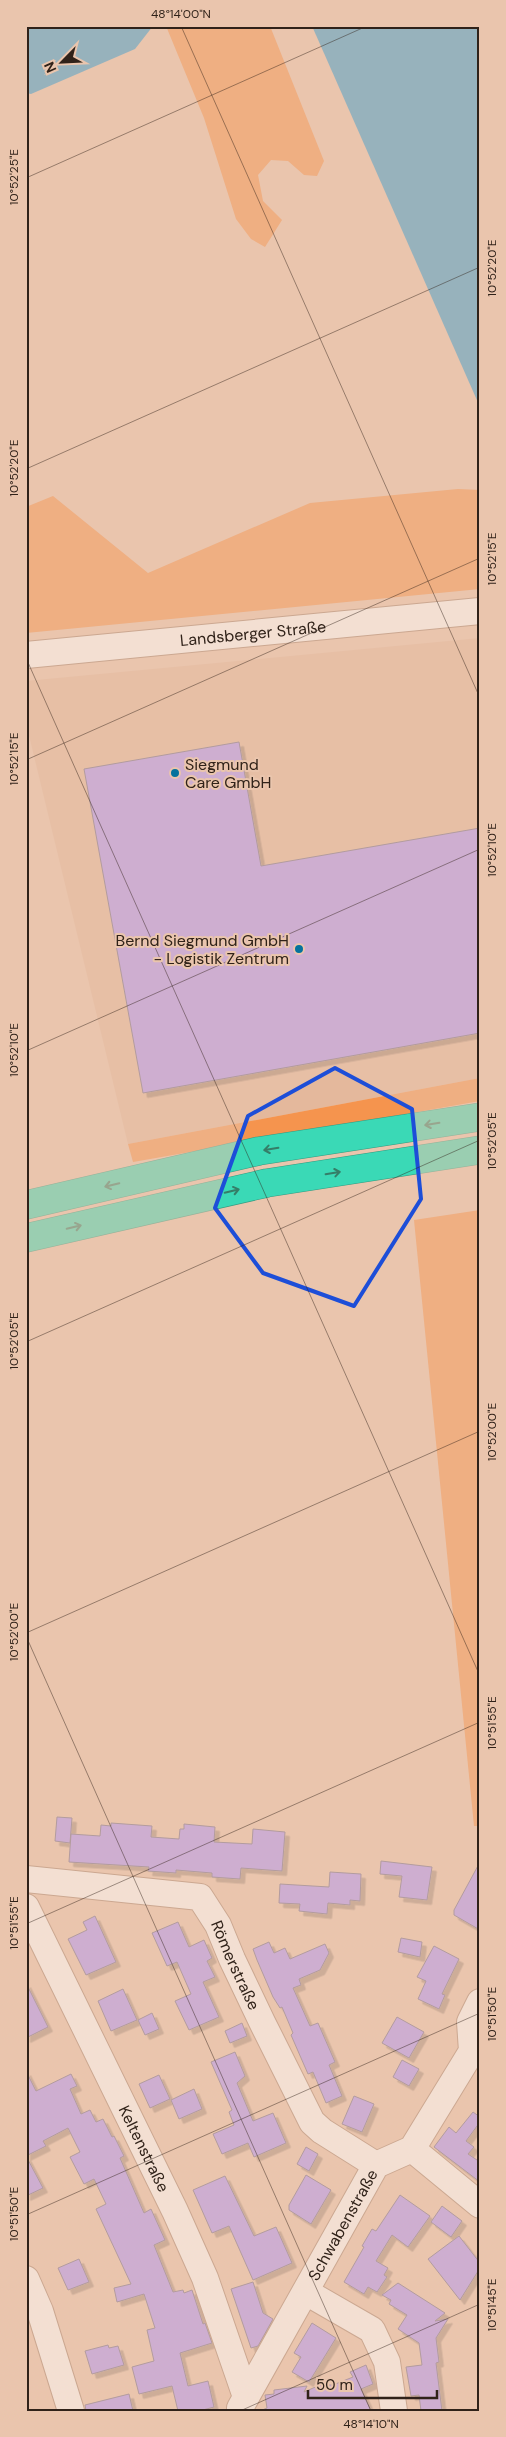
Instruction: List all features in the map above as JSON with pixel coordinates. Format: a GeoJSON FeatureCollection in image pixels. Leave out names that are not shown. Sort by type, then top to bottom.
{"type":"FeatureCollection","features":[{"type":"Feature","properties":{"kind":"highway"},"geometry":{"type":"LineString","coordinates":[[26,1205],[259,1151],[480,1117]]}},
{"type":"Feature","properties":{"kind":"highway"},"geometry":{"type":"LineString","coordinates":[[26,1238],[267,1183],[480,1150]]}},
{"type":"Feature","properties":{"kind":"street","name":"Landsberger Straße"},"geometry":{"type":"LineString","coordinates":[[26,654],[480,611]]}},
{"type":"Feature","properties":{"kind":"street","name":"Römerstraße"},"geometry":{"type":"LineString","coordinates":[[26,1878],[200,1897],[218,1925],[262,2022],[312,2122],[322,2131],[376,2165]]}},
{"type":"Feature","properties":{"kind":"street","name":"Keltenstraße"},"geometry":{"type":"LineString","coordinates":[[26,1908],[166,2193],[205,2278],[242,2404]]}},
{"type":"Feature","properties":{"kind":"street"},"geometry":{"type":"LineString","coordinates":[[480,2002],[470,2022],[472,2051],[412,2149],[480,2205]]}},
{"type":"Feature","properties":{"kind":"street","name":"Schwabenstraße"},"geometry":{"type":"LineString","coordinates":[[242,2404],[376,2165],[412,2149]]}},
{"type":"Feature","properties":{"kind":"street"},"geometry":{"type":"LineString","coordinates":[[26,2279],[33,2312],[71,2411]]}},
{"type":"Feature","properties":{"kind":"street"},"geometry":{"type":"LineString","coordinates":[[306,2292],[372,2330],[387,2362],[394,2411]]}},
{"type":"Feature","properties":{"kind":"highlighted area"},"geometry":{"type":"Polygon","coordinates":[[[335,1068],[412,1109],[421,1199],[354,1306],[263,1273],[215,1208],[248,1116],[335,1068]]]}},
{"type":"Feature","properties":{"kind":"shaded area"},"geometry":{"type":"Polygon","coordinates":[[[166,26],[270,26],[324,161],[317,176],[304,175],[288,161],[271,160],[258,175],[263,201],[282,220],[265,247],[251,239],[236,219],[204,118],[166,26]]]}},
{"type":"Feature","properties":{"kind":"shaded area"},"geometry":{"type":"Polygon","coordinates":[[[458,489],[480,490],[480,589],[26,633],[26,507],[53,496],[148,573],[310,503],[458,489]]]}},
{"type":"Feature","properties":{"kind":"shaded area"},"geometry":{"type":"Polygon","coordinates":[[[480,638],[480,1078],[128,1144],[26,723],[26,681],[480,638]]]}},
{"type":"Feature","properties":{"kind":"shaded area"},"geometry":{"type":"Polygon","coordinates":[[[480,1078],[480,1101],[133,1162],[128,1144],[480,1078]]]}},
{"type":"Feature","properties":{"kind":"shaded area"},"geometry":{"type":"Polygon","coordinates":[[[480,1210],[480,1826],[474,1826],[414,1220],[480,1210]]]}},
{"type":"Feature","properties":{"kind":"water"},"geometry":{"type":"Polygon","coordinates":[[[26,26],[153,26],[135,49],[31,94],[26,93],[26,26]]]}},
{"type":"Feature","properties":{"kind":"water"},"geometry":{"type":"Polygon","coordinates":[[[312,26],[480,26],[480,407],[312,26]]]}},
{"type":"Feature","properties":{"kind":"building","name":"Bernd Siegmund GmbH - Logistik Zentrum"},"geometry":{"type":"Polygon","coordinates":[[[239,742],[261,866],[480,828],[480,1033],[143,1093],[84,769],[239,742]]]}},
{"type":"Feature","properties":{"kind":"building"},"geometry":{"type":"Polygon","coordinates":[[[57,1817],[72,1818],[70,1843],[55,1841],[57,1817]]]}},
{"type":"Feature","properties":{"kind":"building"},"geometry":{"type":"Polygon","coordinates":[[[111,1823],[152,1826],[151,1837],[179,1839],[180,1829],[184,1829],[184,1824],[215,1827],[214,1842],[252,1844],[253,1829],[285,1832],[282,1871],[241,1868],[240,1879],[212,1877],[212,1873],[176,1870],[176,1873],[148,1871],[149,1867],[69,1862],[71,1834],[100,1836],[101,1825],[111,1826],[111,1823]]]}},
{"type":"Feature","properties":{"kind":"building"},"geometry":{"type":"Polygon","coordinates":[[[381,1861],[432,1867],[427,1900],[399,1897],[402,1876],[380,1874],[381,1861]]]}},
{"type":"Feature","properties":{"kind":"building"},"geometry":{"type":"Polygon","coordinates":[[[480,1862],[480,1930],[454,1915],[454,1910],[480,1862]]]}},
{"type":"Feature","properties":{"kind":"building"},"geometry":{"type":"Polygon","coordinates":[[[330,1872],[361,1874],[360,1901],[350,1900],[350,1905],[328,1903],[327,1914],[299,1911],[300,1904],[279,1903],[280,1884],[329,1887],[330,1872]]]}},
{"type":"Feature","properties":{"kind":"building"},"geometry":{"type":"Polygon","coordinates":[[[95,1916],[116,1962],[86,1975],[68,1939],[87,1930],[83,1922],[95,1916]]]}},
{"type":"Feature","properties":{"kind":"building"},"geometry":{"type":"Polygon","coordinates":[[[178,1922],[189,1947],[204,1940],[212,1958],[207,1961],[215,1977],[203,1982],[219,2017],[189,2030],[175,2001],[191,1994],[177,1962],[167,1966],[152,1933],[178,1922]]]}},
{"type":"Feature","properties":{"kind":"building"},"geometry":{"type":"Polygon","coordinates":[[[401,1938],[422,1942],[420,1957],[398,1952],[401,1938]]]}},
{"type":"Feature","properties":{"kind":"building"},"geometry":{"type":"Polygon","coordinates":[[[269,1942],[274,1953],[285,1948],[290,1959],[325,1944],[329,1953],[320,1970],[299,1979],[301,1985],[293,1988],[310,2026],[318,2023],[335,2062],[329,2065],[342,2096],[326,2103],[313,2072],[308,2074],[291,2035],[293,2033],[282,2007],[280,2008],[273,1997],[253,1949],[269,1942]]]}},
{"type":"Feature","properties":{"kind":"building"},"geometry":{"type":"Polygon","coordinates":[[[434,1946],[459,1959],[442,1994],[445,1995],[439,2009],[418,1999],[426,1981],[417,1977],[434,1946]]]}},
{"type":"Feature","properties":{"kind":"building"},"geometry":{"type":"Polygon","coordinates":[[[26,1983],[48,2027],[26,2038],[26,1983]]]}},
{"type":"Feature","properties":{"kind":"building"},"geometry":{"type":"Polygon","coordinates":[[[123,1989],[137,2020],[111,2031],[98,2001],[123,1989]]]}},
{"type":"Feature","properties":{"kind":"building"},"geometry":{"type":"Polygon","coordinates":[[[152,2013],[159,2029],[145,2035],[138,2020],[152,2013]]]}},
{"type":"Feature","properties":{"kind":"building"},"geometry":{"type":"Polygon","coordinates":[[[397,2017],[424,2032],[409,2058],[382,2043],[397,2017]]]}},
{"type":"Feature","properties":{"kind":"building"},"geometry":{"type":"Polygon","coordinates":[[[242,2023],[247,2036],[230,2043],[225,2031],[242,2023]]]}},
{"type":"Feature","properties":{"kind":"building"},"geometry":{"type":"Polygon","coordinates":[[[235,2052],[245,2076],[237,2083],[253,2121],[273,2113],[286,2143],[254,2157],[248,2143],[222,2154],[213,2134],[234,2125],[229,2112],[232,2110],[211,2062],[235,2052]]]}},
{"type":"Feature","properties":{"kind":"building"},"geometry":{"type":"Polygon","coordinates":[[[402,2060],[419,2069],[409,2086],[393,2077],[402,2060]]]}},
{"type":"Feature","properties":{"kind":"building"},"geometry":{"type":"Polygon","coordinates":[[[26,2071],[36,2091],[71,2074],[77,2086],[70,2089],[81,2114],[90,2110],[96,2122],[103,2119],[112,2137],[114,2136],[124,2156],[120,2158],[144,2213],[151,2209],[165,2240],[154,2245],[173,2292],[183,2290],[184,2293],[192,2290],[203,2324],[205,2323],[212,2343],[180,2353],[188,2386],[208,2381],[214,2407],[199,2411],[178,2411],[172,2386],[139,2394],[132,2367],[154,2361],[147,2330],[155,2328],[144,2294],[117,2302],[114,2288],[131,2284],[96,2209],[106,2204],[94,2179],[84,2184],[70,2157],[80,2152],[68,2128],[43,2141],[46,2146],[26,2156],[26,2071]]]}},
{"type":"Feature","properties":{"kind":"building"},"geometry":{"type":"Polygon","coordinates":[[[159,2075],[170,2099],[150,2108],[139,2084],[159,2075]]]}},
{"type":"Feature","properties":{"kind":"building"},"geometry":{"type":"Polygon","coordinates":[[[194,2089],[202,2109],[179,2119],[171,2100],[194,2089]]]}},
{"type":"Feature","properties":{"kind":"building"},"geometry":{"type":"Polygon","coordinates":[[[354,2096],[374,2104],[362,2132],[342,2124],[354,2096]]]}},
{"type":"Feature","properties":{"kind":"building"},"geometry":{"type":"Polygon","coordinates":[[[473,2112],[480,2117],[480,2122],[466,2141],[474,2147],[468,2154],[480,2162],[480,2182],[434,2147],[449,2127],[456,2133],[473,2112]]]}},
{"type":"Feature","properties":{"kind":"building"},"geometry":{"type":"Polygon","coordinates":[[[306,2147],[318,2154],[309,2171],[297,2164],[306,2147]]]}},
{"type":"Feature","properties":{"kind":"building"},"geometry":{"type":"Polygon","coordinates":[[[26,2156],[43,2188],[26,2196],[26,2156]]]}},
{"type":"Feature","properties":{"kind":"building"},"geometry":{"type":"Polygon","coordinates":[[[306,2175],[331,2190],[311,2224],[289,2210],[289,2205],[306,2175]]]}},
{"type":"Feature","properties":{"kind":"building"},"geometry":{"type":"Polygon","coordinates":[[[225,2176],[254,2236],[276,2227],[292,2263],[253,2280],[229,2226],[212,2233],[193,2190],[225,2176]]]}},
{"type":"Feature","properties":{"kind":"building"},"geometry":{"type":"Polygon","coordinates":[[[400,2195],[430,2216],[408,2247],[392,2235],[376,2261],[388,2268],[384,2275],[387,2277],[377,2292],[368,2287],[364,2294],[344,2282],[372,2229],[376,2231],[400,2195]]]}},
{"type":"Feature","properties":{"kind":"building"},"geometry":{"type":"Polygon","coordinates":[[[442,2206],[462,2221],[451,2237],[431,2222],[442,2206]]]}},
{"type":"Feature","properties":{"kind":"building"},"geometry":{"type":"Polygon","coordinates":[[[459,2236],[480,2263],[480,2268],[460,2300],[428,2259],[459,2236]]]}},
{"type":"Feature","properties":{"kind":"building"},"geometry":{"type":"Polygon","coordinates":[[[79,2259],[89,2282],[68,2290],[58,2268],[79,2259]]]}},
{"type":"Feature","properties":{"kind":"building"},"geometry":{"type":"Polygon","coordinates":[[[253,2282],[263,2313],[273,2319],[258,2346],[251,2348],[231,2289],[253,2282]]]}},
{"type":"Feature","properties":{"kind":"building"},"geometry":{"type":"Polygon","coordinates":[[[398,2283],[445,2313],[435,2321],[448,2319],[436,2338],[439,2362],[436,2363],[442,2411],[421,2411],[419,2395],[411,2396],[406,2367],[422,2365],[419,2343],[398,2329],[407,2315],[389,2304],[391,2300],[382,2295],[398,2283]]]}},
{"type":"Feature","properties":{"kind":"building"},"geometry":{"type":"Polygon","coordinates":[[[312,2323],[336,2338],[309,2382],[292,2372],[301,2357],[294,2353],[312,2323]]]}},
{"type":"Feature","properties":{"kind":"building"},"geometry":{"type":"Polygon","coordinates":[[[108,2345],[109,2348],[118,2346],[124,2365],[92,2374],[85,2351],[108,2345]]]}},
{"type":"Feature","properties":{"kind":"building"},"geometry":{"type":"Polygon","coordinates":[[[366,2365],[373,2384],[361,2389],[371,2411],[260,2411],[267,2408],[265,2395],[274,2394],[274,2390],[307,2386],[304,2392],[320,2385],[333,2385],[353,2377],[350,2372],[366,2365]]]}},
{"type":"Feature","properties":{"kind":"building"},"geometry":{"type":"Polygon","coordinates":[[[129,2394],[133,2411],[86,2411],[85,2405],[129,2394]]]}},
{"type":"Feature","properties":{"kind":"place","name":"Siegmund Care GmbH"},"geometry":{"type":"Point","coordinates":[175,773]}},
{"type":"Feature","properties":{"kind":"place","name":"Bernd Siegmund GmbH - Logistik Zentrum"},"geometry":{"type":"Point","coordinates":[299,949]}}]}
